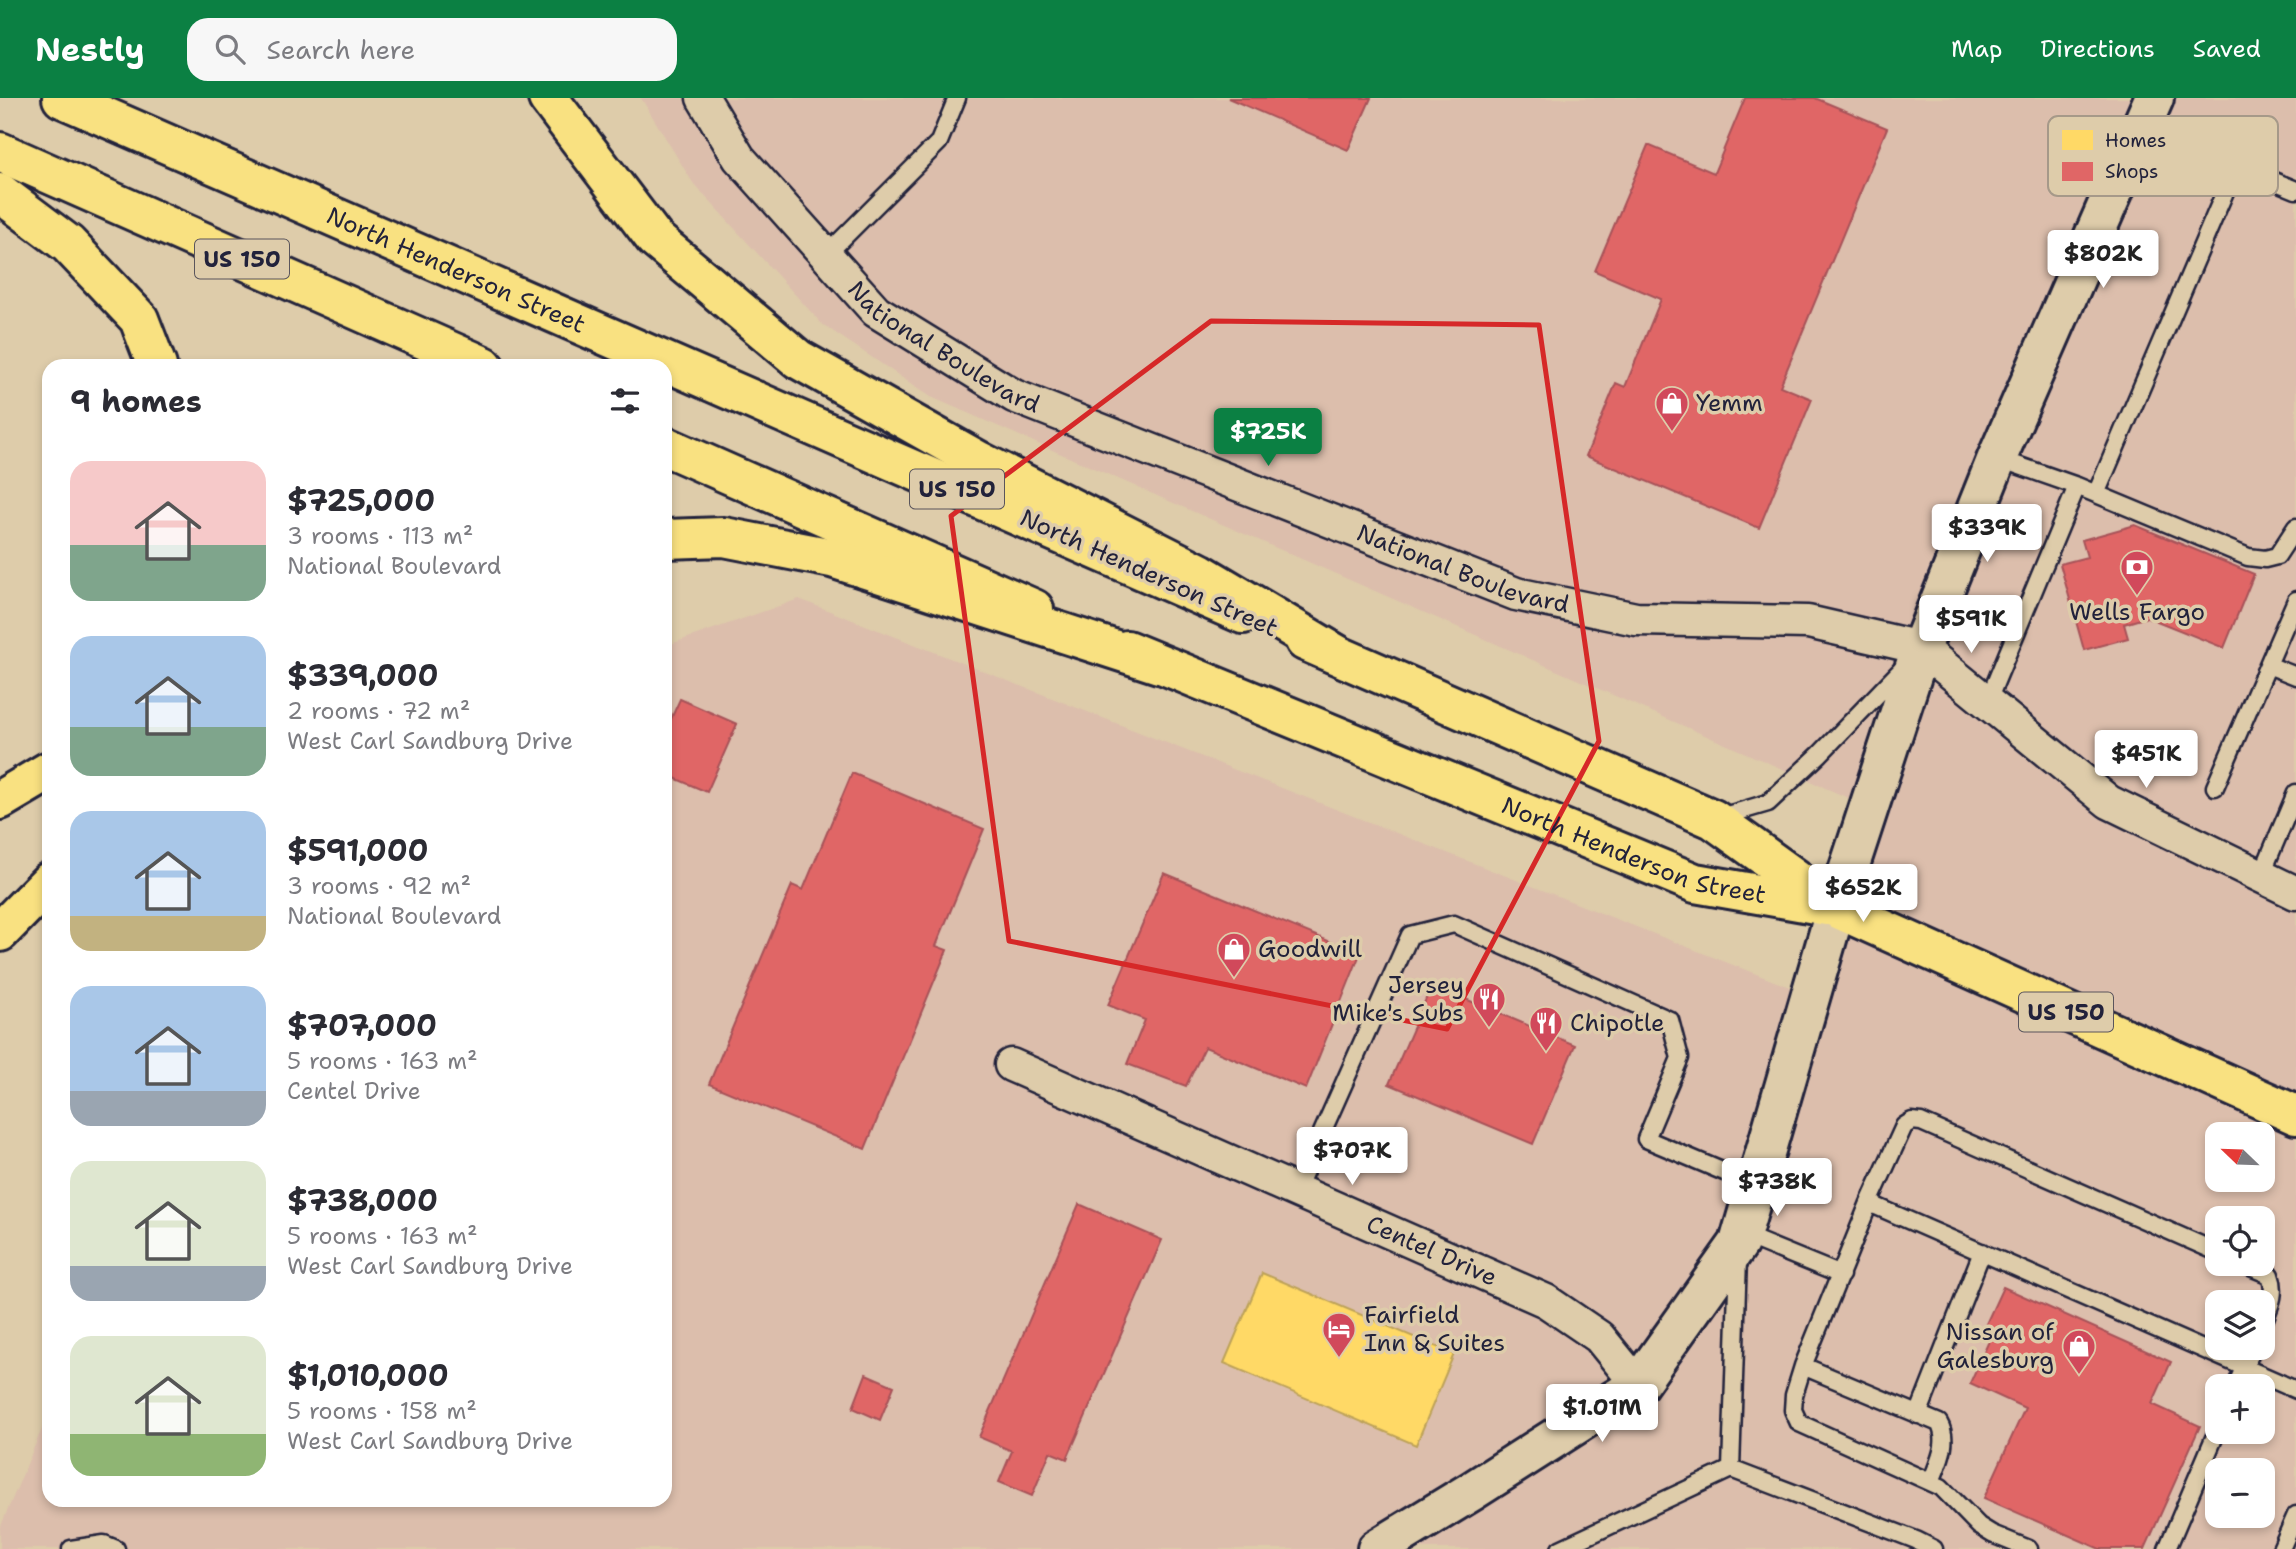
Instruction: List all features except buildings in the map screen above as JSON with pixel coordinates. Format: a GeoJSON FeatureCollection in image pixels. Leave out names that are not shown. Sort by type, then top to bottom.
{"type":"FeatureCollection","features":[{"type":"Feature","properties":{"kind":"main road","name":"North Henderson Street"},"geometry":{"type":"LineString","coordinates":[[62,98],[660,359]]}},
{"type":"Feature","properties":{"kind":"main road"},"geometry":{"type":"LineString","coordinates":[[548,98],[655,239],[798,359],[979,461],[1200,573],[1336,654]]}},
{"type":"Feature","properties":{"kind":"main road","name":"US 150"},"geometry":{"type":"LineString","coordinates":[[0,152],[468,359]]}},
{"type":"Feature","properties":{"kind":"main road"},"geometry":{"type":"LineString","coordinates":[[0,193],[68,244],[139,319],[154,359]]}},
{"type":"Feature","properties":{"kind":"main road","name":"North Henderson Street"},"geometry":{"type":"LineString","coordinates":[[672,364],[1713,819],[1836,908],[2296,1115]]}},
{"type":"Feature","properties":{"kind":"main road","name":"North Henderson Street"},"geometry":{"type":"LineString","coordinates":[[672,449],[1159,664],[1695,883],[1836,908]]}},
{"type":"Feature","properties":{"kind":"main road"},"geometry":{"type":"LineString","coordinates":[[672,539],[724,537],[832,558],[1159,664]]}},
{"type":"Feature","properties":{"kind":"main road"},"geometry":{"type":"LineString","coordinates":[[0,800],[42,775]]}},
{"type":"Feature","properties":{"kind":"main road"},"geometry":{"type":"LineString","coordinates":[[0,933],[42,889]]}},
{"type":"Feature","properties":{"kind":"street","name":"National Boulevard"},"geometry":{"type":"LineString","coordinates":[[703,98],[739,158],[876,312],[1014,396],[1516,594],[1636,619],[1808,622],[1921,648],[2109,802],[2296,893]]}},
{"type":"Feature","properties":{"kind":"street"},"geometry":{"type":"LineString","coordinates":[[1377,1549],[1638,1385],[1740,1239],[1836,908],[1921,648],[1997,458],[2112,196]]}},
{"type":"Feature","properties":{"kind":"street","name":"Centel Drive"},"geometry":{"type":"LineString","coordinates":[[1011,1065],[1546,1301],[1599,1337],[1638,1385]]}},
{"type":"Feature","properties":{"kind":"lane"},"geometry":{"type":"LineString","coordinates":[[825,255],[939,142],[957,98]]}},
{"type":"Feature","properties":{"kind":"lane"},"geometry":{"type":"LineString","coordinates":[[2278,183],[2296,190]]}},
{"type":"Feature","properties":{"kind":"lane"},"geometry":{"type":"LineString","coordinates":[[2096,494],[2223,196]]}},
{"type":"Feature","properties":{"kind":"lane"},"geometry":{"type":"LineString","coordinates":[[1997,458],[2077,486],[2248,557],[2265,559],[2277,556],[2296,527]]}},
{"type":"Feature","properties":{"kind":"lane"},"geometry":{"type":"LineString","coordinates":[[1987,702],[2077,486]]}},
{"type":"Feature","properties":{"kind":"lane"},"geometry":{"type":"LineString","coordinates":[[2215,787],[2296,600]]}},
{"type":"Feature","properties":{"kind":"lane"},"geometry":{"type":"LineString","coordinates":[[1713,819],[1768,803],[1820,754],[1921,648]]}},
{"type":"Feature","properties":{"kind":"lane"},"geometry":{"type":"LineString","coordinates":[[2268,665],[2296,676]]}},
{"type":"Feature","properties":{"kind":"lane"},"geometry":{"type":"LineString","coordinates":[[2261,876],[2296,793]]}},
{"type":"Feature","properties":{"kind":"lane"},"geometry":{"type":"LineString","coordinates":[[1296,1191],[1410,935],[1454,924],[1670,1020],[1680,1058],[1646,1139],[1755,1185]]}},
{"type":"Feature","properties":{"kind":"lane"},"geometry":{"type":"LineString","coordinates":[[2029,1549],[1992,1534],[1979,1525],[1949,1494],[1931,1482],[1799,1423],[1793,1410],[1794,1395],[1803,1366],[1869,1203],[1904,1126],[1912,1121],[1921,1122],[2205,1247]]}},
{"type":"Feature","properties":{"kind":"lane"},"geometry":{"type":"LineString","coordinates":[[1869,1203],[2296,1390]]}},
{"type":"Feature","properties":{"kind":"lane"},"geometry":{"type":"LineString","coordinates":[[1731,1469],[1740,1239],[1840,1275]]}},
{"type":"Feature","properties":{"kind":"lane"},"geometry":{"type":"LineString","coordinates":[[1918,1415],[1982,1252]]}},
{"type":"Feature","properties":{"kind":"lane"},"geometry":{"type":"LineString","coordinates":[[2242,1374],[2248,1360]]}},
{"type":"Feature","properties":{"kind":"lane"},"geometry":{"type":"LineString","coordinates":[[1803,1366],[1939,1423],[1945,1441],[1931,1482]]}},
{"type":"Feature","properties":{"kind":"lane"},"geometry":{"type":"LineString","coordinates":[[2167,1549],[2211,1444]]}},
{"type":"Feature","properties":{"kind":"lane"},"geometry":{"type":"LineString","coordinates":[[1560,1549],[1731,1469],[1934,1549]]}},
{"type":"Feature","properties":{"kind":"lane"},"geometry":{"type":"LineString","coordinates":[[2281,1549],[2296,1515]]}},
{"type":"Feature","properties":{"kind":"lane"},"geometry":{"type":"LineString","coordinates":[[71,1549],[104,1544],[116,1549]]}},
{"type":"Feature","properties":{"kind":"highlighted area"},"geometry":{"type":"Polygon","coordinates":[[[1211,321],[1539,325],[1599,741],[1447,1029],[1009,941],[951,516],[1211,321]]]}},
{"type":"Feature","properties":{"kind":"shaded area"},"geometry":{"type":"Polygon","coordinates":[[[641,98],[2296,98],[2296,1549],[0,1549],[0,1528],[42,1429],[42,1507],[672,1507],[672,644],[799,599],[1810,995],[1869,807],[931,397],[822,324],[693,183],[641,98]]]}},
{"type":"Feature","properties":{"kind":"place","name":"Yemm"},"geometry":{"type":"Point","coordinates":[1672,433]}},
{"type":"Feature","properties":{"kind":"place","name":"Wells Fargo"},"geometry":{"type":"Point","coordinates":[2137,597]}},
{"type":"Feature","properties":{"kind":"place","name":"Goodwill"},"geometry":{"type":"Point","coordinates":[1234,979]}},
{"type":"Feature","properties":{"kind":"place","name":"Jersey Mike's Subs"},"geometry":{"type":"Point","coordinates":[1489,1029]}},
{"type":"Feature","properties":{"kind":"place","name":"Chipotle"},"geometry":{"type":"Point","coordinates":[1546,1053]}},
{"type":"Feature","properties":{"kind":"place","name":"Fairfield Inn & Suites"},"geometry":{"type":"Point","coordinates":[1339,1359]}},
{"type":"Feature","properties":{"kind":"place","name":"Nissan of Galesburg"},"geometry":{"type":"Point","coordinates":[2079,1376]}}]}
